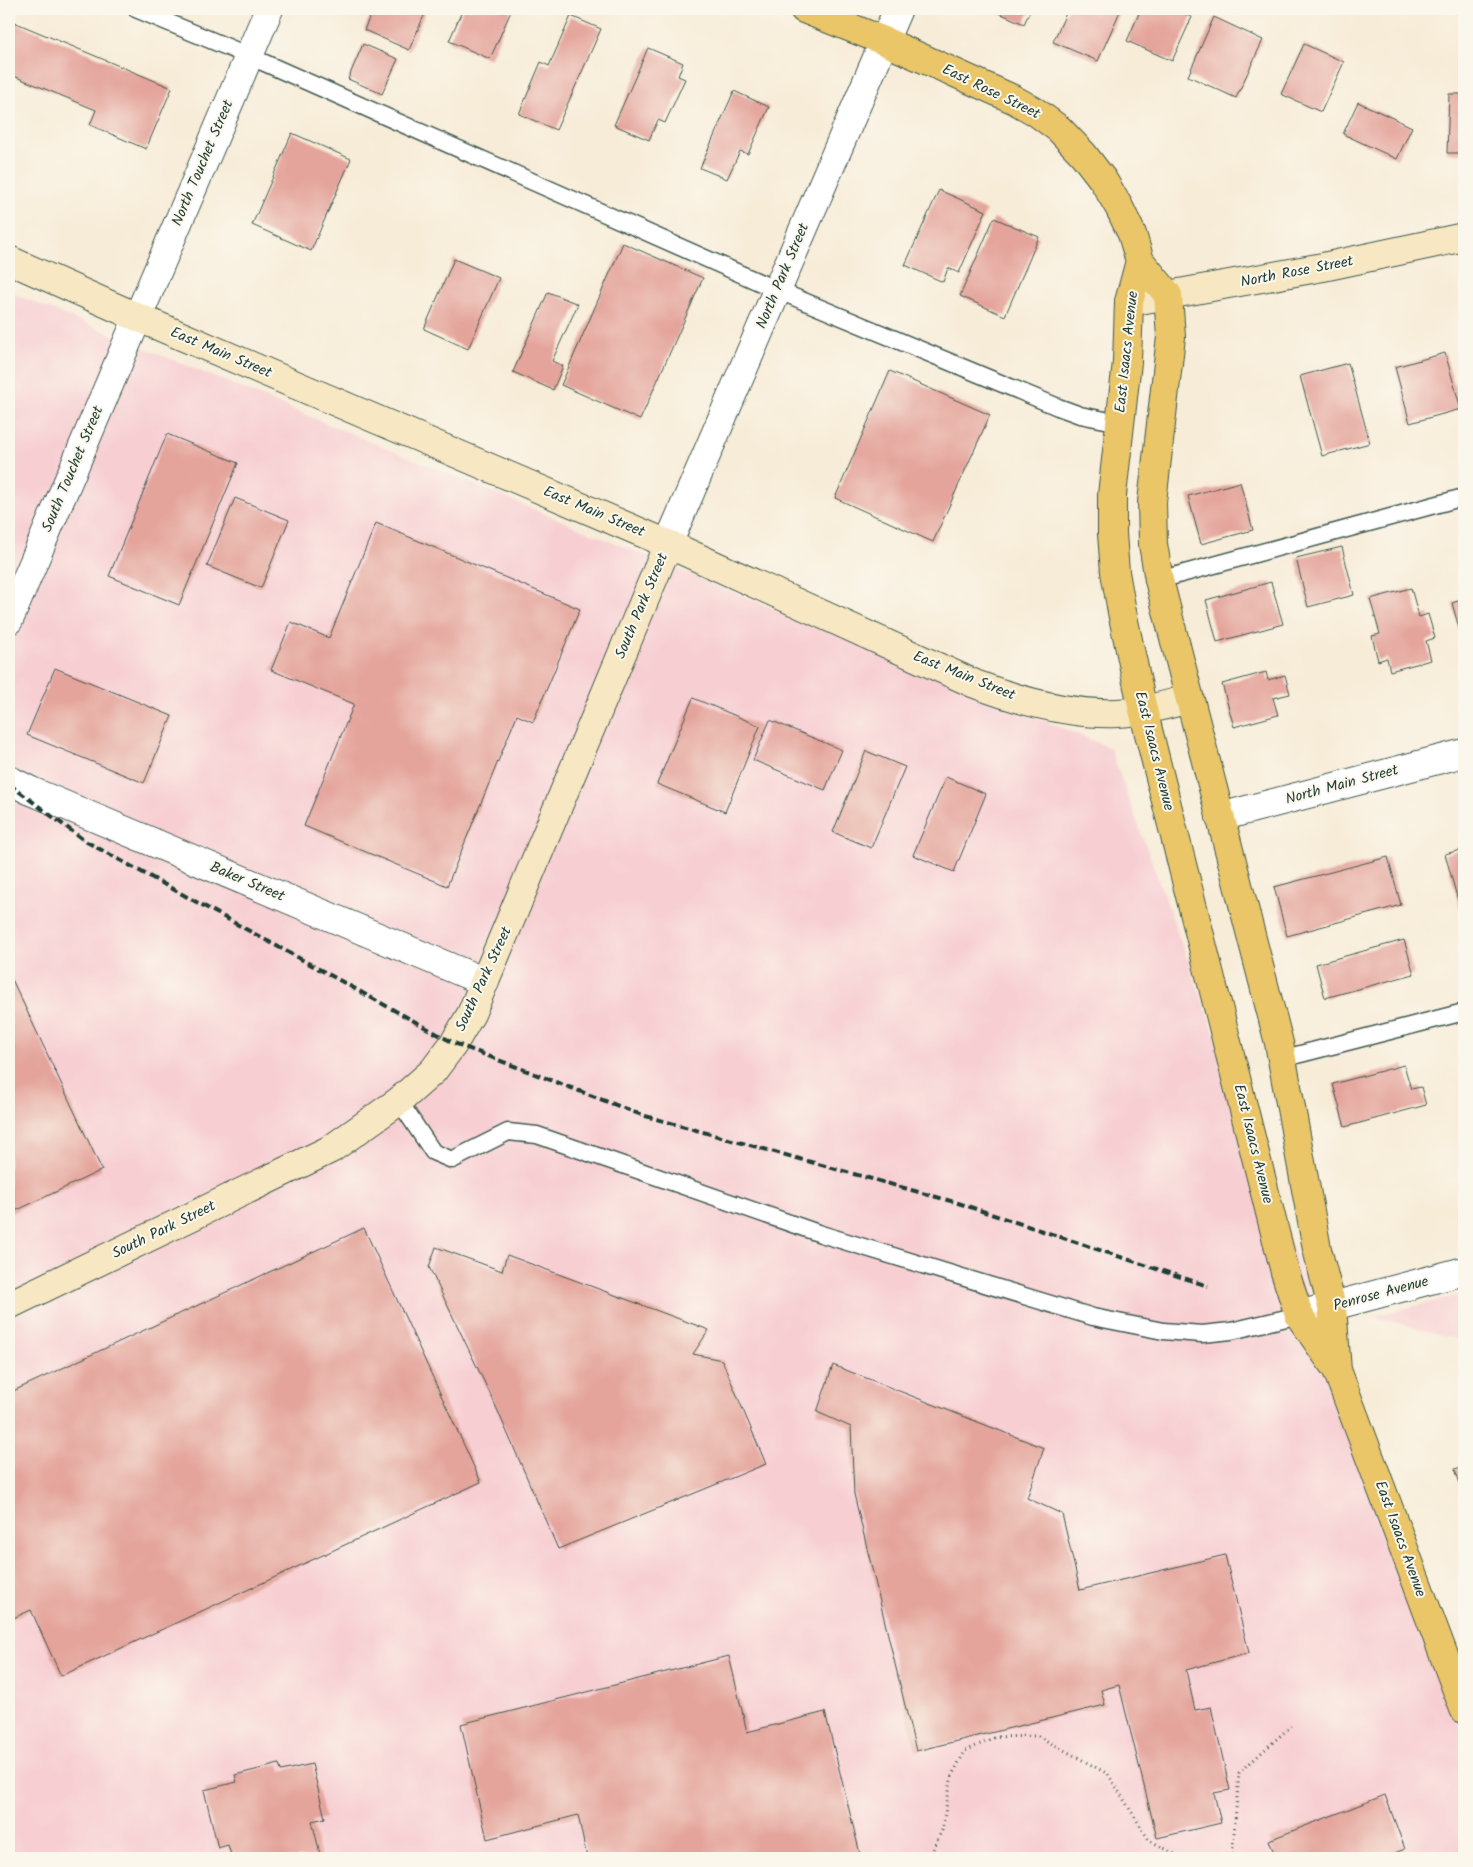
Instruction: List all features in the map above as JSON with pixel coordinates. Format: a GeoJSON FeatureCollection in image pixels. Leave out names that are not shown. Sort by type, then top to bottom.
{"type":"FeatureCollection","features":[{"type":"Feature","properties":{"kind":"main road","name":"East Rose Street"},"geometry":{"type":"LineString","coordinates":[[804,9],[1013,99],[1036,112],[1059,129],[1083,154],[1103,180],[1132,234],[1140,261]]}},
{"type":"Feature","properties":{"kind":"main road","name":"East Isaacs Avenue"},"geometry":{"type":"LineString","coordinates":[[1140,261],[1168,295],[1171,337],[1152,508],[1153,544],[1159,580],[1282,1059],[1317,1249],[1332,1307],[1337,1370]]}},
{"type":"Feature","properties":{"kind":"main road","name":"East Isaacs Avenue"},"geometry":{"type":"LineString","coordinates":[[1140,261],[1129,302],[1129,337],[1112,495],[1112,534],[1122,612],[1144,710],[1285,1272],[1298,1316],[1337,1370],[1464,1709]]}},
{"type":"Feature","properties":{"kind":"street","name":"North Touchet Street"},"geometry":{"type":"LineString","coordinates":[[137,317],[269,9]]}},
{"type":"Feature","properties":{"kind":"street","name":"North Park Street"},"geometry":{"type":"LineString","coordinates":[[668,544],[898,9]]}},
{"type":"Feature","properties":{"kind":"street","name":"North Rose Street"},"geometry":{"type":"LineString","coordinates":[[1129,302],[1323,267],[1464,237]]}},
{"type":"Feature","properties":{"kind":"street","name":"East Main Street"},"geometry":{"type":"LineString","coordinates":[[9,260],[137,317],[668,544],[975,684],[1004,695],[1038,704],[1068,709],[1118,713],[1144,710],[1189,699]]}},
{"type":"Feature","properties":{"kind":"street","name":"South Touchet Street"},"geometry":{"type":"LineString","coordinates":[[9,620],[137,317]]}},
{"type":"Feature","properties":{"kind":"street","name":"South Park Street"},"geometry":{"type":"LineString","coordinates":[[9,1305],[331,1149],[399,1102],[433,1070],[454,1043],[471,1014],[668,544]]}},
{"type":"Feature","properties":{"kind":"street","name":"North Main Street"},"geometry":{"type":"LineString","coordinates":[[1220,817],[1464,753]]}},
{"type":"Feature","properties":{"kind":"street","name":"Baker Street"},"geometry":{"type":"LineString","coordinates":[[9,780],[40,795],[485,982]]}},
{"type":"Feature","properties":{"kind":"street","name":"Penrose Avenue"},"geometry":{"type":"LineString","coordinates":[[1298,1316],[1464,1271]]}},
{"type":"Feature","properties":{"kind":"lane"},"geometry":{"type":"LineString","coordinates":[[136,9],[249,56],[777,290],[1058,407],[1080,415],[1120,423]]}},
{"type":"Feature","properties":{"kind":"lane"},"geometry":{"type":"LineString","coordinates":[[1159,580],[1464,497]]}},
{"type":"Feature","properties":{"kind":"lane"},"geometry":{"type":"LineString","coordinates":[[1282,1059],[1464,1012]]}},
{"type":"Feature","properties":{"kind":"lane"},"geometry":{"type":"LineString","coordinates":[[399,1102],[432,1152],[452,1160],[508,1132],[537,1135],[821,1234],[1093,1317],[1163,1331],[1202,1334],[1231,1331],[1298,1316]]}},
{"type":"Feature","properties":{"kind":"path"},"geometry":{"type":"LineString","coordinates":[[1232,1858],[1239,1773],[1291,1726]]}},
{"type":"Feature","properties":{"kind":"path"},"geometry":{"type":"LineString","coordinates":[[929,1858],[942,1830],[952,1775],[965,1751],[996,1738],[1038,1736],[1108,1774],[1149,1840],[1182,1858]]}},
{"type":"Feature","properties":{"kind":"shaded area"},"geometry":{"type":"Polygon","coordinates":[[[9,292],[1110,748],[1464,1715],[1464,1858],[9,1858],[9,292]]]}},
{"type":"Feature","properties":{"kind":"shaded area"},"geometry":{"type":"Polygon","coordinates":[[[1464,1294],[1464,1341],[1373,1316],[1464,1294]]]}},
{"type":"Feature","properties":{"kind":"building"},"geometry":{"type":"Polygon","coordinates":[[[373,9],[427,9],[409,50],[364,30],[373,9]]]}},
{"type":"Feature","properties":{"kind":"building"},"geometry":{"type":"Polygon","coordinates":[[[463,9],[512,9],[490,59],[449,41],[463,9]]]}},
{"type":"Feature","properties":{"kind":"building"},"geometry":{"type":"Polygon","coordinates":[[[990,9],[1031,9],[1024,24],[990,9]]]}},
{"type":"Feature","properties":{"kind":"building"},"geometry":{"type":"Polygon","coordinates":[[[1068,9],[1121,9],[1098,61],[1053,42],[1068,9]]]}},
{"type":"Feature","properties":{"kind":"building"},"geometry":{"type":"Polygon","coordinates":[[[1141,9],[1172,9],[1192,17],[1172,61],[1127,41],[1141,9]]]}},
{"type":"Feature","properties":{"kind":"building"},"geometry":{"type":"Polygon","coordinates":[[[571,16],[601,29],[556,130],[519,114],[541,62],[549,66],[571,16]]]}},
{"type":"Feature","properties":{"kind":"building"},"geometry":{"type":"Polygon","coordinates":[[[1214,17],[1263,40],[1236,98],[1188,76],[1214,17]]]}},
{"type":"Feature","properties":{"kind":"building"},"geometry":{"type":"Polygon","coordinates":[[[9,20],[172,88],[146,149],[90,125],[96,110],[9,74],[9,20]]]}},
{"type":"Feature","properties":{"kind":"building"},"geometry":{"type":"Polygon","coordinates":[[[363,44],[398,59],[382,94],[348,79],[363,44]]]}},
{"type":"Feature","properties":{"kind":"building"},"geometry":{"type":"Polygon","coordinates":[[[1304,44],[1344,62],[1321,112],[1281,94],[1304,44]]]}},
{"type":"Feature","properties":{"kind":"building"},"geometry":{"type":"Polygon","coordinates":[[[648,48],[683,63],[678,76],[685,79],[665,123],[658,120],[649,140],[614,125],[648,48]]]}},
{"type":"Feature","properties":{"kind":"building"},"geometry":{"type":"Polygon","coordinates":[[[734,91],[769,107],[748,154],[740,151],[727,179],[700,168],[734,91]]]}},
{"type":"Feature","properties":{"kind":"building"},"geometry":{"type":"Polygon","coordinates":[[[1449,94],[1464,94],[1464,153],[1447,153],[1449,94]]]}},
{"type":"Feature","properties":{"kind":"building"},"geometry":{"type":"Polygon","coordinates":[[[1358,102],[1412,127],[1397,159],[1343,134],[1358,102]]]}},
{"type":"Feature","properties":{"kind":"building"},"geometry":{"type":"Polygon","coordinates":[[[292,133],[351,159],[311,251],[252,225],[292,133]]]}},
{"type":"Feature","properties":{"kind":"building"},"geometry":{"type":"Polygon","coordinates":[[[939,190],[986,211],[959,273],[948,268],[943,282],[905,265],[939,190]]]}},
{"type":"Feature","properties":{"kind":"building"},"geometry":{"type":"Polygon","coordinates":[[[994,218],[1039,237],[1005,316],[960,296],[994,218]]]}},
{"type":"Feature","properties":{"kind":"building"},"geometry":{"type":"Polygon","coordinates":[[[623,243],[703,278],[640,420],[561,385],[623,243]]]}},
{"type":"Feature","properties":{"kind":"building"},"geometry":{"type":"Polygon","coordinates":[[[454,259],[499,278],[468,349],[424,329],[454,259]]]}},
{"type":"Feature","properties":{"kind":"building"},"geometry":{"type":"Polygon","coordinates":[[[548,292],[578,304],[552,361],[563,366],[553,390],[513,372],[548,292]]]}},
{"type":"Feature","properties":{"kind":"building"},"geometry":{"type":"Polygon","coordinates":[[[1445,353],[1461,409],[1410,423],[1395,367],[1445,353]]]}},
{"type":"Feature","properties":{"kind":"building"},"geometry":{"type":"Polygon","coordinates":[[[1348,363],[1370,443],[1322,456],[1300,376],[1348,363]]]}},
{"type":"Feature","properties":{"kind":"building"},"geometry":{"type":"Polygon","coordinates":[[[890,371],[990,415],[933,542],[835,498],[890,371]]]}},
{"type":"Feature","properties":{"kind":"building"},"geometry":{"type":"Polygon","coordinates":[[[167,434],[238,463],[179,605],[109,576],[167,434]]]}},
{"type":"Feature","properties":{"kind":"building"},"geometry":{"type":"Polygon","coordinates":[[[1240,482],[1253,530],[1201,544],[1188,496],[1240,482]]]}},
{"type":"Feature","properties":{"kind":"building"},"geometry":{"type":"Polygon","coordinates":[[[235,498],[289,520],[261,588],[207,566],[235,498]]]}},
{"type":"Feature","properties":{"kind":"building"},"geometry":{"type":"Polygon","coordinates":[[[376,523],[580,609],[533,722],[517,715],[447,886],[304,826],[354,704],[271,670],[291,622],[329,638],[376,523]]]}},
{"type":"Feature","properties":{"kind":"building"},"geometry":{"type":"Polygon","coordinates":[[[1342,547],[1354,595],[1308,607],[1296,558],[1342,547]]]}},
{"type":"Feature","properties":{"kind":"building"},"geometry":{"type":"Polygon","coordinates":[[[1271,582],[1283,624],[1217,642],[1206,600],[1271,582]]]}},
{"type":"Feature","properties":{"kind":"building"},"geometry":{"type":"Polygon","coordinates":[[[1411,588],[1419,617],[1428,614],[1435,638],[1426,641],[1431,660],[1390,671],[1387,658],[1378,661],[1372,636],[1380,634],[1370,599],[1411,588]]]}},
{"type":"Feature","properties":{"kind":"building"},"geometry":{"type":"Polygon","coordinates":[[[1464,599],[1464,646],[1452,603],[1464,599]]]}},
{"type":"Feature","properties":{"kind":"building"},"geometry":{"type":"Polygon","coordinates":[[[55,668],[172,716],[144,783],[27,735],[55,668]]]}},
{"type":"Feature","properties":{"kind":"building"},"geometry":{"type":"Polygon","coordinates":[[[1266,672],[1268,680],[1285,675],[1290,694],[1273,698],[1278,715],[1234,727],[1222,684],[1266,672]]]}},
{"type":"Feature","properties":{"kind":"building"},"geometry":{"type":"Polygon","coordinates":[[[693,698],[760,726],[725,812],[657,784],[693,698]]]}},
{"type":"Feature","properties":{"kind":"building"},"geometry":{"type":"Polygon","coordinates":[[[770,720],[842,750],[825,790],[753,760],[770,720]]]}},
{"type":"Feature","properties":{"kind":"building"},"geometry":{"type":"Polygon","coordinates":[[[866,751],[905,767],[871,848],[833,832],[866,751]]]}},
{"type":"Feature","properties":{"kind":"building"},"geometry":{"type":"Polygon","coordinates":[[[946,777],[986,794],[954,872],[913,855],[946,777]]]}},
{"type":"Feature","properties":{"kind":"building"},"geometry":{"type":"Polygon","coordinates":[[[1464,849],[1464,922],[1445,854],[1464,849]]]}},
{"type":"Feature","properties":{"kind":"building"},"geometry":{"type":"Polygon","coordinates":[[[1388,857],[1401,905],[1287,936],[1274,887],[1388,857]]]}},
{"type":"Feature","properties":{"kind":"building"},"geometry":{"type":"Polygon","coordinates":[[[1404,940],[1414,974],[1325,998],[1316,964],[1404,940]]]}},
{"type":"Feature","properties":{"kind":"building"},"geometry":{"type":"Polygon","coordinates":[[[9,973],[102,1170],[9,1214],[9,973]]]}},
{"type":"Feature","properties":{"kind":"building"},"geometry":{"type":"Polygon","coordinates":[[[1404,1065],[1411,1089],[1421,1087],[1426,1105],[1345,1127],[1333,1084],[1404,1065]]]}},
{"type":"Feature","properties":{"kind":"building"},"geometry":{"type":"Polygon","coordinates":[[[364,1228],[481,1482],[61,1676],[31,1610],[9,1620],[9,1393],[364,1228]]]}},
{"type":"Feature","properties":{"kind":"building"},"geometry":{"type":"Polygon","coordinates":[[[436,1247],[502,1271],[507,1255],[709,1330],[693,1354],[722,1360],[766,1464],[558,1549],[493,1400],[429,1267],[436,1247]]]}},
{"type":"Feature","properties":{"kind":"building"},"geometry":{"type":"Polygon","coordinates":[[[833,1365],[1044,1448],[1027,1498],[1062,1514],[1080,1590],[1225,1555],[1249,1653],[1186,1670],[1195,1710],[1211,1707],[1230,1790],[1214,1793],[1221,1823],[1157,1838],[1119,1685],[1101,1690],[1105,1705],[916,1751],[854,1494],[851,1427],[817,1412],[833,1365]]]}},
{"type":"Feature","properties":{"kind":"building"},"geometry":{"type":"Polygon","coordinates":[[[1464,1466],[1464,1495],[1455,1469],[1464,1466]]]}},
{"type":"Feature","properties":{"kind":"building"},"geometry":{"type":"Polygon","coordinates":[[[729,1656],[747,1732],[825,1712],[861,1858],[587,1858],[578,1815],[487,1839],[461,1724],[729,1656]]]}},
{"type":"Feature","properties":{"kind":"building"},"geometry":{"type":"Polygon","coordinates":[[[279,1764],[281,1771],[312,1764],[325,1818],[312,1821],[321,1858],[232,1858],[228,1845],[218,1848],[204,1790],[237,1782],[235,1775],[279,1764]]]}},
{"type":"Feature","properties":{"kind":"building"},"geometry":{"type":"Polygon","coordinates":[[[1385,1795],[1405,1849],[1392,1854],[1393,1858],[1276,1858],[1269,1840],[1385,1795]]]}},
{"type":"Feature","properties":{"kind":"railway"},"geometry":{"type":"LineString","coordinates":[[9,784],[85,841],[454,1043],[642,1115],[958,1203],[1208,1286]]}}]}
